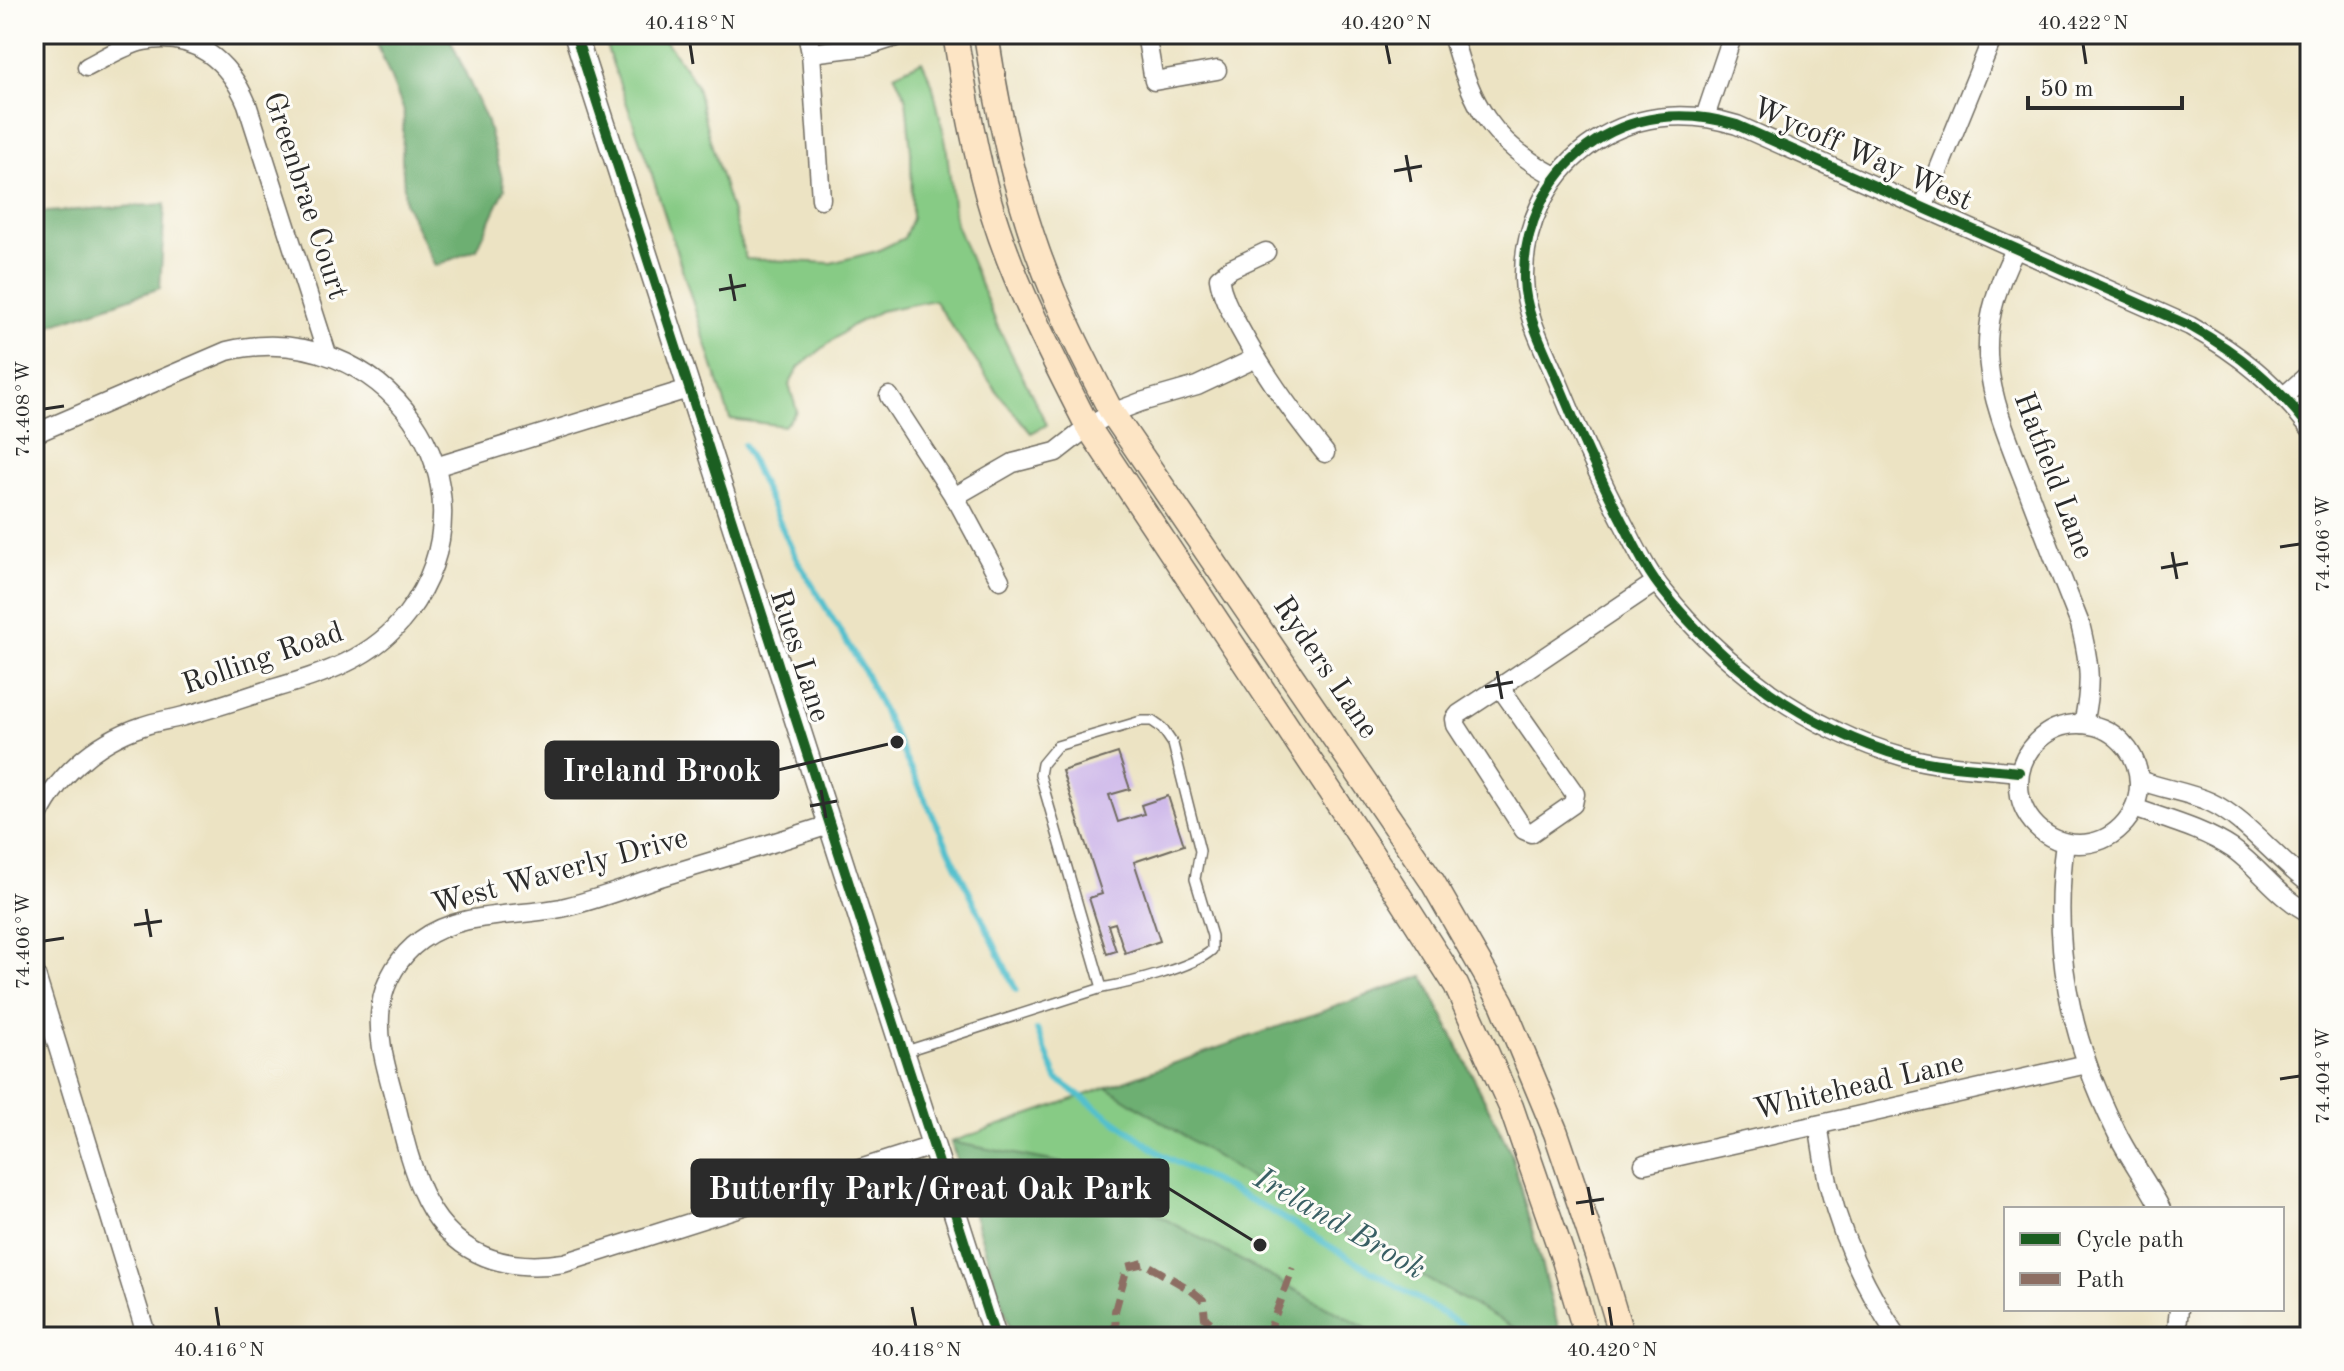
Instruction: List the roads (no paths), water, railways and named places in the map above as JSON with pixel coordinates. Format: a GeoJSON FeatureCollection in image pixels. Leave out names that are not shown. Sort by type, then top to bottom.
{"type":"FeatureCollection","features":[{"type":"Feature","properties":{"kind":"main road"},"geometry":{"type":"LineString","coordinates":[[955,34],[993,214],[1014,272],[1049,351],[1088,427],[1456,985],[1511,1107],[1587,1337]]}},
{"type":"Feature","properties":{"kind":"main road","name":"Ryders Lane"},"geometry":{"type":"LineString","coordinates":[[986,34],[992,78],[1019,194],[1038,254],[1073,336],[1112,413],[1432,881],[1502,1003],[1556,1133],[1622,1337]]}},
{"type":"Feature","properties":{"kind":"street","name":"Rues Lane"},"geometry":{"type":"LineString","coordinates":[[575,34],[995,1337]]}},
{"type":"Feature","properties":{"kind":"street"},"geometry":{"type":"LineString","coordinates":[[807,34],[821,199]]}},
{"type":"Feature","properties":{"kind":"street"},"geometry":{"type":"LineString","coordinates":[[811,53],[868,46],[905,34]]}},
{"type":"Feature","properties":{"kind":"street"},"geometry":{"type":"LineString","coordinates":[[1146,34],[1154,81],[1217,70]]}},
{"type":"Feature","properties":{"kind":"street"},"geometry":{"type":"LineString","coordinates":[[1452,34],[1468,87],[1486,119],[1510,146],[1557,177]]}},
{"type":"Feature","properties":{"kind":"street","name":"Wycoff Way West"},"geometry":{"type":"LineString","coordinates":[[1705,117],[1733,34]]}},
{"type":"Feature","properties":{"kind":"street","name":"Wycoff Way West"},"geometry":{"type":"LineString","coordinates":[[1923,208],[1994,34]]}},
{"type":"Feature","properties":{"kind":"street","name":"Greenbrae Court"},"geometry":{"type":"LineString","coordinates":[[87,67],[126,47],[162,39],[198,47],[228,68],[239,83],[247,104],[327,354]]}},
{"type":"Feature","properties":{"kind":"street","name":"Wycoff Way West"},"geometry":{"type":"LineString","coordinates":[[1656,582],[1591,462],[1530,315],[1524,283],[1526,250],[1541,203],[1557,177],[1581,151],[1595,142],[1624,126],[1655,118],[1705,117],[1737,125],[2190,326],[2246,361],[2284,396],[2310,428]]}},
{"type":"Feature","properties":{"kind":"street","name":"Hatfield Lane"},"geometry":{"type":"LineString","coordinates":[[2016,248],[1992,309],[1988,340],[1989,372],[1997,413],[2080,624],[2088,656],[2090,683],[2083,724]]}},
{"type":"Feature","properties":{"kind":"street"},"geometry":{"type":"LineString","coordinates":[[1266,252],[1230,269],[1219,278],[1221,295],[1288,407],[1325,453]]}},
{"type":"Feature","properties":{"kind":"street","name":"Rolling Road"},"geometry":{"type":"LineString","coordinates":[[34,434],[227,351],[279,345],[327,354],[362,370],[390,392],[421,434],[435,467],[441,501],[436,554],[427,578],[400,623],[381,642],[336,669],[181,718],[144,725],[110,740],[66,775],[34,825]]}},
{"type":"Feature","properties":{"kind":"street"},"geometry":{"type":"LineString","coordinates":[[954,497],[1013,463],[1056,452],[1112,413],[1197,386],[1256,358]]}},
{"type":"Feature","properties":{"kind":"street"},"geometry":{"type":"LineString","coordinates":[[2284,396],[2310,373]]}},
{"type":"Feature","properties":{"kind":"street"},"geometry":{"type":"LineString","coordinates":[[435,467],[688,389]]}},
{"type":"Feature","properties":{"kind":"street"},"geometry":{"type":"LineString","coordinates":[[889,396],[954,497],[1000,580]]}},
{"type":"Feature","properties":{"kind":"street"},"geometry":{"type":"LineString","coordinates":[[1500,687],[1575,794],[1573,804],[1531,833],[1524,830],[1455,719],[1459,714],[1656,582],[1696,629],[1732,663],[1771,693],[1814,719],[1859,741],[1907,757],[2019,772]]}},
{"type":"Feature","properties":{"kind":"street"},"geometry":{"type":"LineString","coordinates":[[2083,724],[2100,727],[2127,748],[2135,763],[2138,794],[2123,826],[2106,838],[2086,844],[2065,843],[2048,836],[2034,824],[2021,799],[2019,772],[2036,741],[2066,725],[2083,724]]}},
{"type":"Feature","properties":{"kind":"street"},"geometry":{"type":"LineString","coordinates":[[2139,780],[2210,802],[2239,822],[2289,869],[2310,884]]}},
{"type":"Feature","properties":{"kind":"street"},"geometry":{"type":"LineString","coordinates":[[2134,808],[2202,832],[2234,850],[2293,905],[2310,913]]}},
{"type":"Feature","properties":{"kind":"street","name":"West Waverly Drive"},"geometry":{"type":"LineString","coordinates":[[829,825],[562,907],[458,922],[438,929],[419,941],[403,956],[391,974],[383,995],[379,1027],[403,1133],[419,1185],[440,1222],[478,1254],[502,1263],[539,1267],[564,1263],[932,1146]]}},
{"type":"Feature","properties":{"kind":"street"},"geometry":{"type":"LineString","coordinates":[[2065,843],[2059,884],[2063,974],[2073,1023],[2115,1130],[2160,1207]]}},
{"type":"Feature","properties":{"kind":"street"},"geometry":{"type":"LineString","coordinates":[[34,969],[147,1337]]}},
{"type":"Feature","properties":{"kind":"street","name":"Whitehead Lane"},"geometry":{"type":"LineString","coordinates":[[1644,1164],[2087,1064]]}},
{"type":"Feature","properties":{"kind":"street"},"geometry":{"type":"LineString","coordinates":[[1818,1125],[1828,1185],[1842,1230],[1860,1273],[1898,1337]]}},
{"type":"Feature","properties":{"kind":"street"},"geometry":{"type":"LineString","coordinates":[[2176,1337],[2179,1311]]}},
{"type":"Feature","properties":{"kind":"lane"},"geometry":{"type":"LineString","coordinates":[[903,1052],[1102,988],[1125,984],[1200,958],[1212,950],[1212,936],[1195,879],[1200,851],[1173,744],[1162,728],[1152,721],[1141,721],[1057,746],[1042,764],[1040,775],[1102,988]]}},
{"type":"Feature","properties":{"kind":"waterway","name":"Ireland Brook"},"geometry":{"type":"LineString","coordinates":[[744,445],[796,558],[863,669],[1016,990]]}},
{"type":"Feature","properties":{"kind":"waterway","name":"Ireland Brook"},"geometry":{"type":"LineString","coordinates":[[1037,1030],[1057,1079],[1162,1155],[1266,1208],[1482,1337]]}},
{"type":"Feature","properties":{"kind":"place","name":"Ireland Brook"},"geometry":{"type":"Point","coordinates":[897,742]}},
{"type":"Feature","properties":{"kind":"place","name":"Butterfly Park/Great Oak Park"},"geometry":{"type":"Point","coordinates":[1260,1245]}}]}
